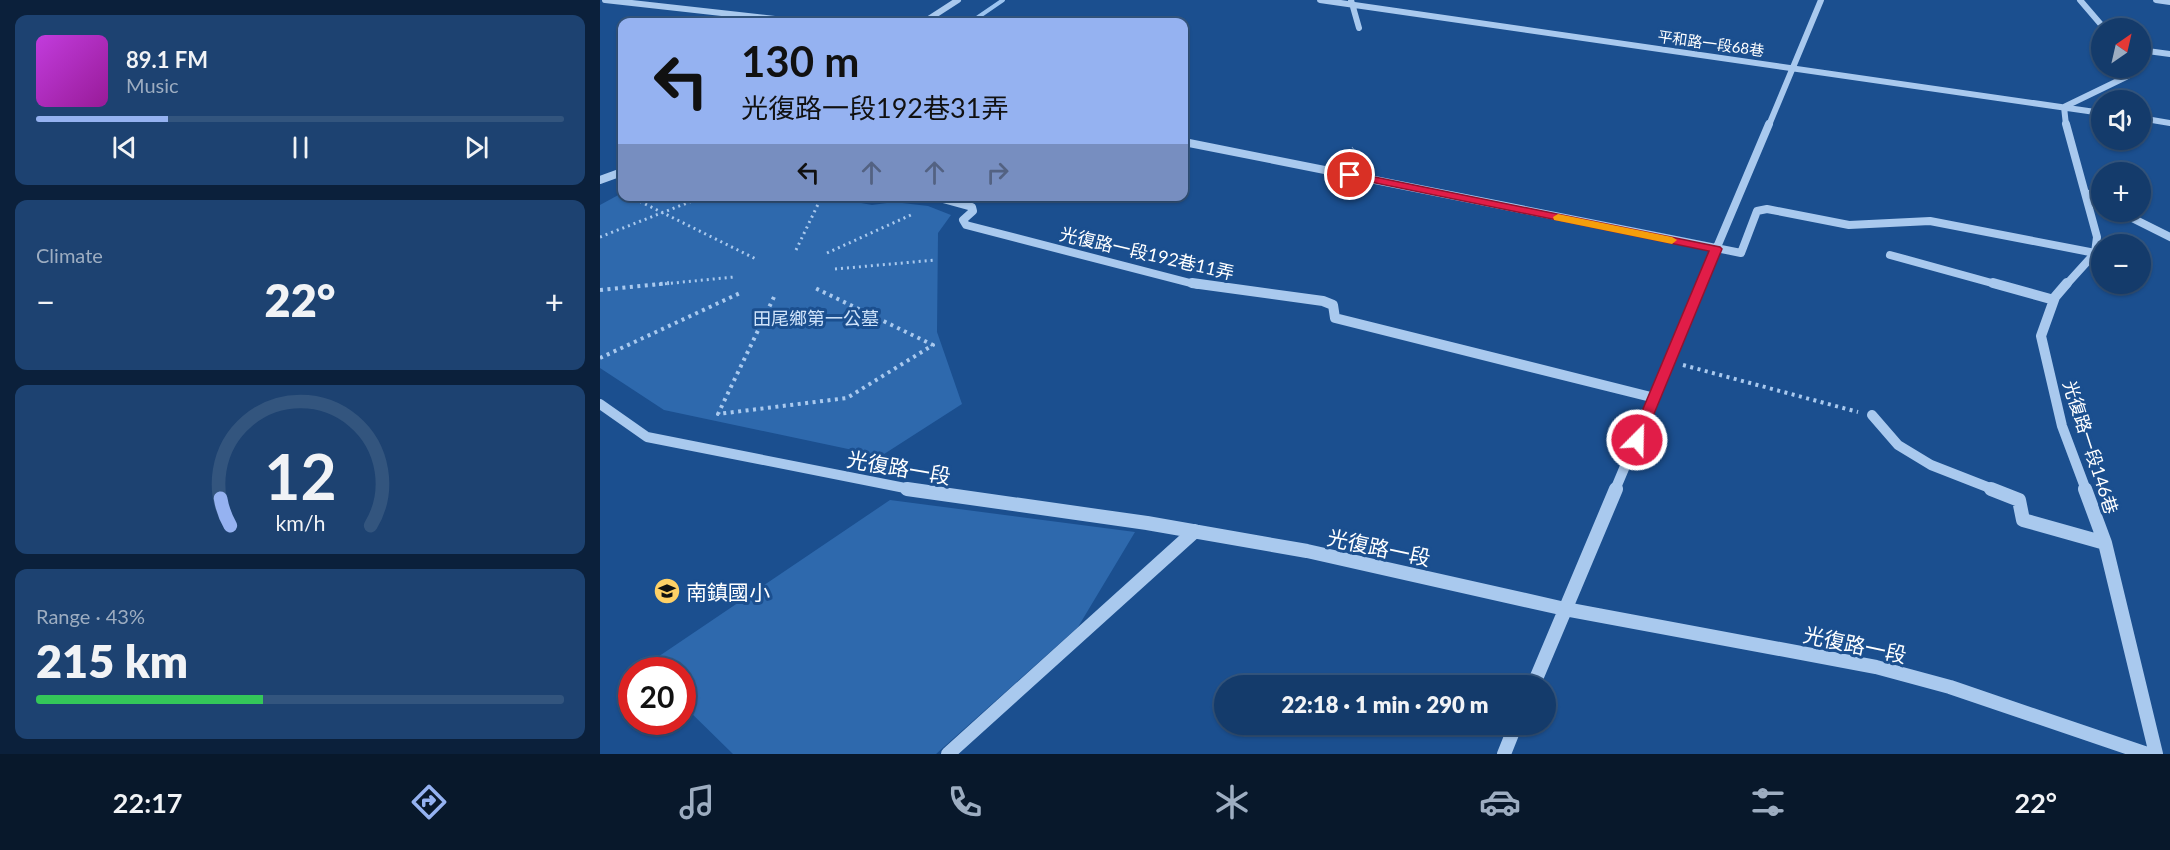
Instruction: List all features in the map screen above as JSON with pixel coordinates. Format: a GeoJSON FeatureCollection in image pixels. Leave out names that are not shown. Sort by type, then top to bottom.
{"type":"FeatureCollection","features":[{"type":"Feature","properties":{"kind":"street"},"geometry":{"type":"LineString","coordinates":[[605,0],[765,18]]}},
{"type":"Feature","properties":{"kind":"street"},"geometry":{"type":"LineString","coordinates":[[930,18],[958,0]]}},
{"type":"Feature","properties":{"kind":"street","name":"平和路一段68巷"},"geometry":{"type":"LineString","coordinates":[[1320,0],[2091,111]]}},
{"type":"Feature","properties":{"kind":"street"},"geometry":{"type":"LineString","coordinates":[[1538,675],[1671,362],[1790,68],[1821,0]]}},
{"type":"Feature","properties":{"kind":"street"},"geometry":{"type":"LineString","coordinates":[[2080,0],[2095,18]]}},
{"type":"Feature","properties":{"kind":"street"},"geometry":{"type":"LineString","coordinates":[[2156,0],[2170,2]]}},
{"type":"Feature","properties":{"kind":"street"},"geometry":{"type":"LineString","coordinates":[[1353,3],[1359,28]]}},
{"type":"Feature","properties":{"kind":"street"},"geometry":{"type":"LineString","coordinates":[[2151,51],[2170,54]]}},
{"type":"Feature","properties":{"kind":"street"},"geometry":{"type":"LineString","coordinates":[[2096,234],[2067,130],[2064,107],[2088,93],[2125,78]]}},
{"type":"Feature","properties":{"kind":"street"},"geometry":{"type":"LineString","coordinates":[[2151,120],[2170,123]]}},
{"type":"Feature","properties":{"kind":"street"},"geometry":{"type":"LineString","coordinates":[[1188,142],[1741,253],[1757,211],[1767,209],[1850,225],[1930,221],[2091,252]]}},
{"type":"Feature","properties":{"kind":"street"},"geometry":{"type":"LineString","coordinates":[[600,180],[618,173]]}},
{"type":"Feature","properties":{"kind":"street"},"geometry":{"type":"LineString","coordinates":[[2086,193],[2091,196]]}},
{"type":"Feature","properties":{"kind":"street","name":"光復路一段192巷11弄"},"geometry":{"type":"LineString","coordinates":[[950,201],[972,207],[973,211],[963,220],[966,225],[1206,287],[1323,301],[1333,305],[1335,318],[1655,398]]}},
{"type":"Feature","properties":{"kind":"street"},"geometry":{"type":"LineString","coordinates":[[2140,222],[2170,237]]}},
{"type":"Feature","properties":{"kind":"street"},"geometry":{"type":"LineString","coordinates":[[1890,255],[2054,300]]}},
{"type":"Feature","properties":{"kind":"street","name":"光復路一段146巷"},"geometry":{"type":"LineString","coordinates":[[2091,258],[2054,300],[2041,336],[2062,426],[2105,543],[2156,754]]}},
{"type":"Feature","properties":{"kind":"street","name":"光復路一段"},"geometry":{"type":"LineString","coordinates":[[600,404],[647,437],[677,445],[923,492],[1195,531],[1307,551],[1565,609],[1876,667],[1950,687],[2147,754]]}},
{"type":"Feature","properties":{"kind":"street"},"geometry":{"type":"LineString","coordinates":[[1872,416],[1898,446],[1931,465],[2019,500],[2023,520],[2105,543]]}},
{"type":"Feature","properties":{"kind":"street"},"geometry":{"type":"LineString","coordinates":[[948,754],[1195,531]]}},
{"type":"Feature","properties":{"kind":"street"},"geometry":{"type":"LineString","coordinates":[[1504,754],[1512,735]]}},
{"type":"Feature","properties":{"kind":"path"},"geometry":{"type":"LineString","coordinates":[[637,201],[758,260]]}},
{"type":"Feature","properties":{"kind":"path"},"geometry":{"type":"LineString","coordinates":[[600,237],[692,201]]}},
{"type":"Feature","properties":{"kind":"path"},"geometry":{"type":"LineString","coordinates":[[796,250],[820,201]]}},
{"type":"Feature","properties":{"kind":"path"},"geometry":{"type":"LineString","coordinates":[[827,253],[913,214]]}},
{"type":"Feature","properties":{"kind":"path"},"geometry":{"type":"LineString","coordinates":[[835,269],[936,260]]}},
{"type":"Feature","properties":{"kind":"path"},"geometry":{"type":"LineString","coordinates":[[600,290],[734,277]]}},
{"type":"Feature","properties":{"kind":"path"},"geometry":{"type":"LineString","coordinates":[[774,297],[718,414],[847,398],[933,345],[813,287]]}},
{"type":"Feature","properties":{"kind":"path"},"geometry":{"type":"LineString","coordinates":[[600,358],[740,293]]}},
{"type":"Feature","properties":{"kind":"path"},"geometry":{"type":"LineString","coordinates":[[1671,362],[1872,416]]}},
{"type":"Feature","properties":{"kind":"green space","name":"田尾鄉第一公墓"},"geometry":{"type":"Polygon","coordinates":[[[618,195],[618,201],[850,201],[872,205],[894,202],[928,206],[951,215],[938,233],[937,332],[962,404],[881,456],[664,410],[600,368],[600,205],[618,195]]]}},
{"type":"Feature","properties":{"kind":"green space"},"geometry":{"type":"Polygon","coordinates":[[[890,500],[1135,532],[1078,627],[936,754],[733,754],[696,718],[696,657],[658,657],[890,500]]]}},
{"type":"Feature","properties":{"kind":"waterway"},"geometry":{"type":"LineString","coordinates":[[977,18],[1003,0]]}},
{"type":"Feature","properties":{"kind":"slow traffic"},"geometry":{"type":"LineString","coordinates":[[1558,217],[1672,240]]}},
{"type":"Feature","properties":{"kind":"place","name":"南鎮國小"},"geometry":{"type":"Point","coordinates":[667,591]}},
{"type":"Feature","properties":{"kind":"route"},"geometry":{"type":"LineString","coordinates":[[1350,175],[1716,249],[1637,440]]}}]}
